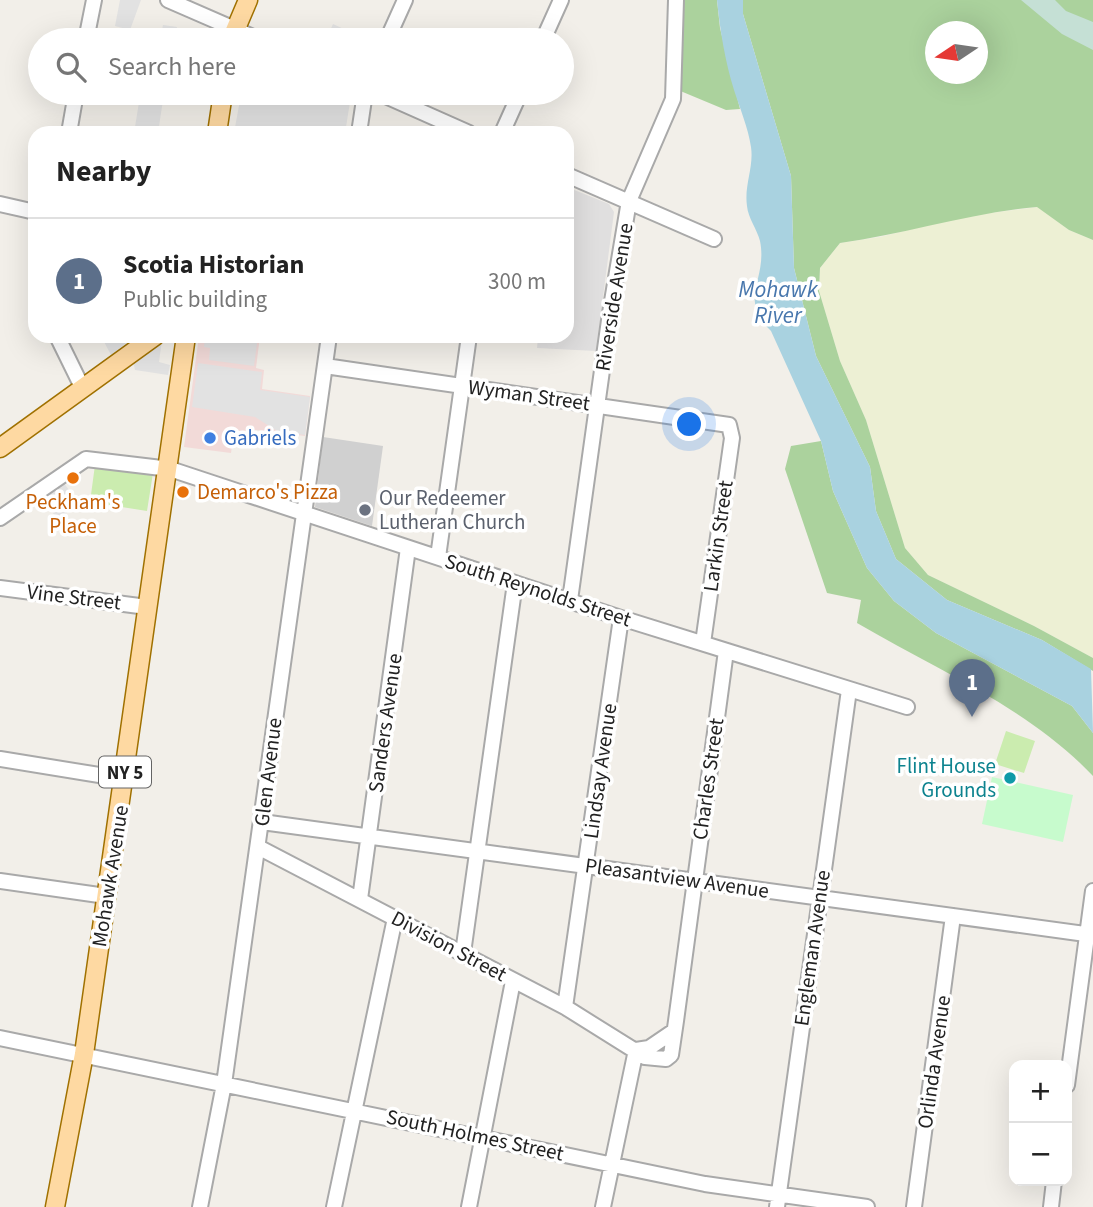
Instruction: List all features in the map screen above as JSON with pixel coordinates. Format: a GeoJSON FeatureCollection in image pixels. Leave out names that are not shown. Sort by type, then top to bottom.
{"type":"FeatureCollection","features":[{"type":"Feature","properties":{"kind":"main road"},"geometry":{"type":"LineString","coordinates":[[236,28],[248,0]]}},
{"type":"Feature","properties":{"kind":"main road"},"geometry":{"type":"LineString","coordinates":[[218,126],[221,105]]}},
{"type":"Feature","properties":{"kind":"main road"},"geometry":{"type":"LineString","coordinates":[[0,448],[145,343]]}},
{"type":"Feature","properties":{"kind":"main road","name":"Mohawk Avenue"},"geometry":{"type":"LineString","coordinates":[[55,1207],[84,1054],[186,343]]}},
{"type":"Feature","properties":{"kind":"street"},"geometry":{"type":"LineString","coordinates":[[88,28],[94,0]]}},
{"type":"Feature","properties":{"kind":"street"},"geometry":{"type":"LineString","coordinates":[[168,0],[220,28]]}},
{"type":"Feature","properties":{"kind":"street"},"geometry":{"type":"LineString","coordinates":[[392,28],[405,0]]}},
{"type":"Feature","properties":{"kind":"street"},"geometry":{"type":"LineString","coordinates":[[548,28],[561,0]]}},
{"type":"Feature","properties":{"kind":"street","name":"Riverside Avenue"},"geometry":{"type":"LineString","coordinates":[[570,600],[610,313],[629,201],[673,99],[676,0]]}},
{"type":"Feature","properties":{"kind":"street"},"geometry":{"type":"LineString","coordinates":[[70,126],[74,105]]}},
{"type":"Feature","properties":{"kind":"street"},"geometry":{"type":"LineString","coordinates":[[360,126],[363,105]]}},
{"type":"Feature","properties":{"kind":"street"},"geometry":{"type":"LineString","coordinates":[[406,105],[453,126]]}},
{"type":"Feature","properties":{"kind":"street"},"geometry":{"type":"LineString","coordinates":[[505,126],[515,105]]}},
{"type":"Feature","properties":{"kind":"street"},"geometry":{"type":"LineString","coordinates":[[574,178],[714,239]]}},
{"type":"Feature","properties":{"kind":"street"},"geometry":{"type":"LineString","coordinates":[[0,204],[28,210]]}},
{"type":"Feature","properties":{"kind":"street"},"geometry":{"type":"LineString","coordinates":[[60,343],[83,389]]}},
{"type":"Feature","properties":{"kind":"street","name":"Glen Avenue"},"geometry":{"type":"LineString","coordinates":[[200,1207],[224,1084],[328,343]]}},
{"type":"Feature","properties":{"kind":"street"},"geometry":{"type":"LineString","coordinates":[[438,557],[468,343]]}},
{"type":"Feature","properties":{"kind":"street","name":"Wyman Street"},"geometry":{"type":"LineString","coordinates":[[325,366],[723,422],[732,429]]}},
{"type":"Feature","properties":{"kind":"street","name":"Larkin Street"},"geometry":{"type":"LineString","coordinates":[[702,643],[732,429]]}},
{"type":"Feature","properties":{"kind":"street","name":"South Reynolds Street"},"geometry":{"type":"LineString","coordinates":[[0,518],[86,459],[170,469],[621,618],[907,707]]}},
{"type":"Feature","properties":{"kind":"street","name":"Sanders Avenue"},"geometry":{"type":"LineString","coordinates":[[360,899],[408,548]]}},
{"type":"Feature","properties":{"kind":"street"},"geometry":{"type":"LineString","coordinates":[[463,953],[515,583]]}},
{"type":"Feature","properties":{"kind":"street","name":"Vine Street"},"geometry":{"type":"LineString","coordinates":[[0,588],[147,607]]}},
{"type":"Feature","properties":{"kind":"street","name":"Lindsay Avenue"},"geometry":{"type":"LineString","coordinates":[[565,1007],[621,618]]}},
{"type":"Feature","properties":{"kind":"street","name":"Charles Street"},"geometry":{"type":"LineString","coordinates":[[636,1050],[649,1048],[674,1031],[726,651]]}},
{"type":"Feature","properties":{"kind":"street","name":"Engleman Avenue"},"geometry":{"type":"LineString","coordinates":[[777,1201],[849,690]]}},
{"type":"Feature","properties":{"kind":"street"},"geometry":{"type":"LineString","coordinates":[[0,759],[124,779]]}},
{"type":"Feature","properties":{"kind":"street","name":"Pleasantview Avenue"},"geometry":{"type":"LineString","coordinates":[[262,822],[1090,934]]}},
{"type":"Feature","properties":{"kind":"street","name":"Division Street"},"geometry":{"type":"LineString","coordinates":[[258,847],[565,1007],[636,1050]]}},
{"type":"Feature","properties":{"kind":"street"},"geometry":{"type":"LineString","coordinates":[[0,881],[106,896]]}},
{"type":"Feature","properties":{"kind":"street"},"geometry":{"type":"LineString","coordinates":[[1071,1060],[1090,934],[1093,891]]}},
{"type":"Feature","properties":{"kind":"street","name":"Orlinda Avenue"},"geometry":{"type":"LineString","coordinates":[[914,1207],[953,916]]}},
{"type":"Feature","properties":{"kind":"street"},"geometry":{"type":"LineString","coordinates":[[334,1207],[395,918]]}},
{"type":"Feature","properties":{"kind":"street"},"geometry":{"type":"LineString","coordinates":[[469,1207],[513,981]]}},
{"type":"Feature","properties":{"kind":"street","name":"South Holmes Street"},"geometry":{"type":"LineString","coordinates":[[0,1038],[355,1110],[777,1201],[867,1207]]}},
{"type":"Feature","properties":{"kind":"street"},"geometry":{"type":"LineString","coordinates":[[603,1207],[636,1050]]}},
{"type":"Feature","properties":{"kind":"street"},"geometry":{"type":"LineString","coordinates":[[1051,1207],[1053,1186]]}},
{"type":"Feature","properties":{"kind":"shaded area"},"geometry":{"type":"Polygon","coordinates":[[[120,0],[141,0],[131,28],[115,26],[120,0]]]}},
{"type":"Feature","properties":{"kind":"shaded area"},"geometry":{"type":"Polygon","coordinates":[[[139,105],[162,105],[159,126],[135,126],[139,105]]]}},
{"type":"Feature","properties":{"kind":"shaded area"},"geometry":{"type":"Polygon","coordinates":[[[239,105],[350,105],[346,126],[235,126],[239,105]]]}},
{"type":"Feature","properties":{"kind":"shaded area"},"geometry":{"type":"Polygon","coordinates":[[[574,190],[609,204],[614,212],[596,351],[537,348],[537,343],[574,343],[574,190]]]}},
{"type":"Feature","properties":{"kind":"shaded area"},"geometry":{"type":"Polygon","coordinates":[[[105,343],[126,343],[111,355],[105,343]]]}},
{"type":"Feature","properties":{"kind":"shaded area"},"geometry":{"type":"Polygon","coordinates":[[[162,343],[159,362],[170,365],[168,375],[135,370],[133,360],[162,343]]]}},
{"type":"Feature","properties":{"kind":"shaded area"},"geometry":{"type":"Polygon","coordinates":[[[198,343],[259,343],[256,368],[264,370],[262,389],[310,396],[305,436],[249,429],[248,433],[234,432],[231,453],[184,447],[198,343]]]}},
{"type":"Feature","properties":{"kind":"shaded area"},"geometry":{"type":"Polygon","coordinates":[[[204,343],[257,343],[254,366],[209,360],[210,348],[204,347],[204,343]]]}},
{"type":"Feature","properties":{"kind":"shaded area"},"geometry":{"type":"Polygon","coordinates":[[[198,363],[262,372],[260,390],[310,397],[305,435],[277,431],[255,417],[192,407],[198,363]]]}},
{"type":"Feature","properties":{"kind":"shaded area"},"geometry":{"type":"Polygon","coordinates":[[[323,437],[383,446],[372,526],[315,507],[323,437]]]}},
{"type":"Feature","properties":{"kind":"shaded area"},"geometry":{"type":"Polygon","coordinates":[[[63,482],[79,503],[58,520],[42,498],[63,482]]]}},
{"type":"Feature","properties":{"kind":"green space"},"geometry":{"type":"Polygon","coordinates":[[[681,0],[717,0],[720,28],[740,109],[726,110],[678,90],[681,0]]]}},
{"type":"Feature","properties":{"kind":"green space"},"geometry":{"type":"Polygon","coordinates":[[[743,0],[1093,0],[1093,240],[1069,230],[1037,207],[987,214],[840,243],[820,268],[819,291],[840,361],[866,420],[905,548],[928,575],[1093,658],[1093,671],[1042,640],[947,600],[896,559],[876,511],[870,467],[816,356],[794,268],[791,176],[743,14],[743,0]]]}},
{"type":"Feature","properties":{"kind":"green space"},"geometry":{"type":"Polygon","coordinates":[[[1021,0],[1055,0],[1066,11],[1093,22],[1093,50],[1062,34],[1021,0]]]}},
{"type":"Feature","properties":{"kind":"green space"},"geometry":{"type":"Polygon","coordinates":[[[1038,207],[1069,230],[1093,240],[1093,658],[928,575],[905,548],[866,420],[840,361],[819,291],[820,268],[840,243],[880,237],[965,216],[1038,207]]]}},
{"type":"Feature","properties":{"kind":"green space"},"geometry":{"type":"Polygon","coordinates":[[[821,441],[833,491],[867,568],[894,601],[936,633],[1072,706],[1093,733],[1093,776],[1068,752],[1011,710],[857,623],[861,600],[827,593],[785,469],[791,446],[821,441]]]}},
{"type":"Feature","properties":{"kind":"green space"},"geometry":{"type":"Polygon","coordinates":[[[95,465],[153,473],[147,511],[90,502],[95,465]]]}},
{"type":"Feature","properties":{"kind":"green space"},"geometry":{"type":"Polygon","coordinates":[[[1006,731],[1035,741],[1024,773],[995,764],[1006,731]]]}},
{"type":"Feature","properties":{"kind":"green space"},"geometry":{"type":"Polygon","coordinates":[[[992,777],[1073,795],[1063,842],[982,824],[992,777]]]}},
{"type":"Feature","properties":{"kind":"water","name":"Mohawk River"},"geometry":{"type":"Polygon","coordinates":[[[717,0],[743,0],[743,14],[791,176],[794,268],[816,356],[870,467],[876,511],[896,559],[947,600],[1042,640],[1091,669],[1093,733],[1072,706],[936,633],[894,601],[867,568],[833,491],[821,441],[771,331],[756,308],[761,255],[760,241],[747,206],[751,147],[728,68],[717,0]]]}},
{"type":"Feature","properties":{"kind":"place","name":"Gabriels"},"geometry":{"type":"Point","coordinates":[210,438]}},
{"type":"Feature","properties":{"kind":"place","name":"Peckham's Place"},"geometry":{"type":"Point","coordinates":[73,478]}},
{"type":"Feature","properties":{"kind":"place","name":"Demarco's Pizza"},"geometry":{"type":"Point","coordinates":[183,492]}},
{"type":"Feature","properties":{"kind":"place","name":"Our Redeemer Lutheran Church"},"geometry":{"type":"Point","coordinates":[365,510]}},
{"type":"Feature","properties":{"kind":"place","name":"Scotia Historian"},"geometry":{"type":"Point","coordinates":[972,717]}},
{"type":"Feature","properties":{"kind":"place","name":"Flint House Grounds"},"geometry":{"type":"Point","coordinates":[1010,778]}}]}
